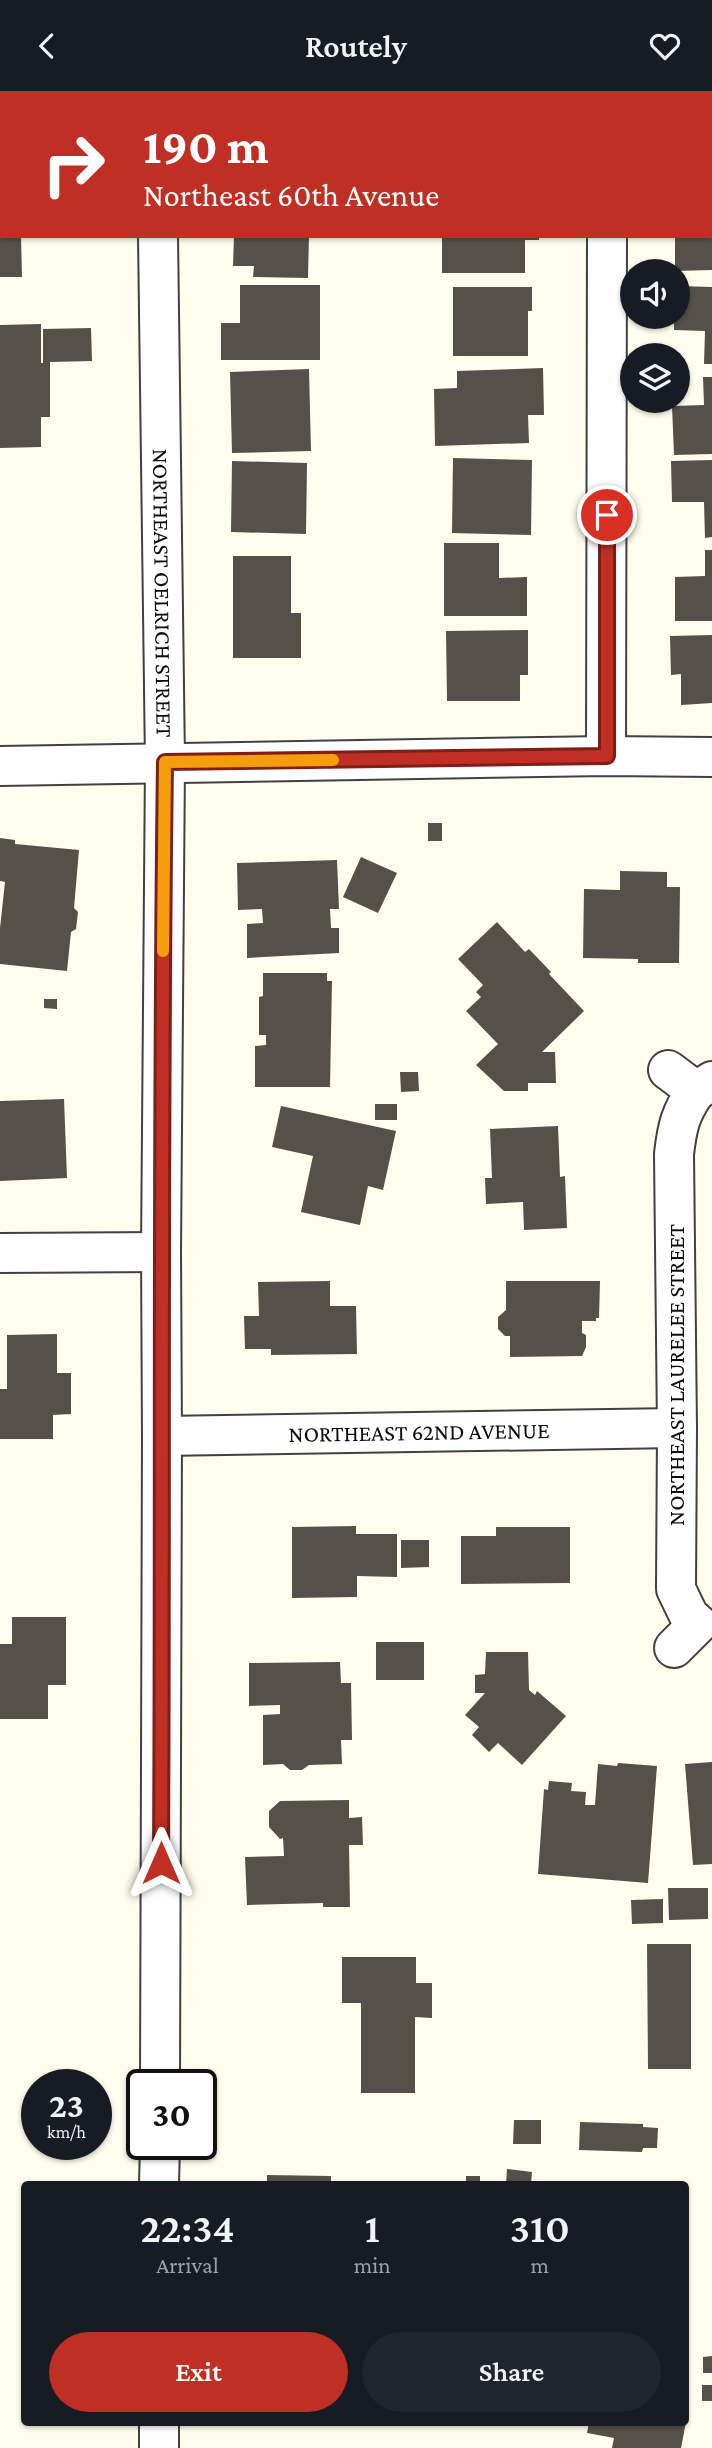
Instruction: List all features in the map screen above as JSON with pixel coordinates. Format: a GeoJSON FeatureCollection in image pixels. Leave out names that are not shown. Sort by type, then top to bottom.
{"type":"FeatureCollection","features":[{"type":"Feature","properties":{"kind":"street","name":"NORTHEAST OELRICH STREET"},"geometry":{"type":"LineString","coordinates":[[158,238],[165,762],[160,1252],[160,2069]]}},
{"type":"Feature","properties":{"kind":"street"},"geometry":{"type":"LineString","coordinates":[[607,238],[607,756]]}},
{"type":"Feature","properties":{"kind":"street"},"geometry":{"type":"LineString","coordinates":[[0,766],[607,756],[712,757]]}},
{"type":"Feature","properties":{"kind":"street","name":"NORTHEAST LAURELEE STREET"},"geometry":{"type":"LineString","coordinates":[[692,1081],[677,1126],[674,1154],[676,1589],[690,1616],[694,1635]]}},
{"type":"Feature","properties":{"kind":"street"},"geometry":{"type":"LineString","coordinates":[[0,1253],[160,1252]]}},
{"type":"Feature","properties":{"kind":"street","name":"NORTHEAST 62ND AVENUE"},"geometry":{"type":"LineString","coordinates":[[162,1436],[677,1428]]}},
{"type":"Feature","properties":{"kind":"street"},"geometry":{"type":"LineString","coordinates":[[159,2181],[160,2160]]}},
{"type":"Feature","properties":{"kind":"street"},"geometry":{"type":"LineString","coordinates":[[159,2426],[159,2448]]}},
{"type":"Feature","properties":{"kind":"building"},"geometry":{"type":"Polygon","coordinates":[[[0,238],[21,238],[22,277],[0,277],[0,238]]]}},
{"type":"Feature","properties":{"kind":"building"},"geometry":{"type":"Polygon","coordinates":[[[234,238],[309,238],[308,278],[253,277],[254,266],[233,266],[234,238]]]}},
{"type":"Feature","properties":{"kind":"building"},"geometry":{"type":"Polygon","coordinates":[[[442,238],[539,238],[525,240],[525,273],[442,273],[442,238]]]}},
{"type":"Feature","properties":{"kind":"building"},"geometry":{"type":"Polygon","coordinates":[[[675,238],[712,238],[712,270],[690,271],[690,259],[675,259],[675,238]]]}},
{"type":"Feature","properties":{"kind":"building"},"geometry":{"type":"Polygon","coordinates":[[[240,285],[320,285],[320,360],[221,360],[221,323],[240,323],[240,285]]]}},
{"type":"Feature","properties":{"kind":"building"},"geometry":{"type":"Polygon","coordinates":[[[690,286],[712,287],[712,364],[704,364],[705,331],[674,330],[690,329],[690,286]]]}},
{"type":"Feature","properties":{"kind":"building"},"geometry":{"type":"Polygon","coordinates":[[[453,287],[532,287],[532,311],[528,311],[528,356],[453,356],[453,287]]]}},
{"type":"Feature","properties":{"kind":"building"},"geometry":{"type":"Polygon","coordinates":[[[41,324],[41,363],[43,329],[91,328],[92,361],[50,362],[50,417],[41,417],[41,447],[0,448],[0,325],[41,324]]]}},
{"type":"Feature","properties":{"kind":"building"},"geometry":{"type":"Polygon","coordinates":[[[543,368],[544,415],[528,415],[529,443],[435,446],[434,389],[457,388],[457,371],[543,368]]]}},
{"type":"Feature","properties":{"kind":"building"},"geometry":{"type":"Polygon","coordinates":[[[309,369],[311,451],[232,453],[230,372],[309,369]]]}},
{"type":"Feature","properties":{"kind":"building"},"geometry":{"type":"Polygon","coordinates":[[[703,377],[712,377],[712,454],[674,455],[672,413],[690,413],[690,405],[704,405],[703,377]]]}},
{"type":"Feature","properties":{"kind":"building"},"geometry":{"type":"Polygon","coordinates":[[[453,458],[532,460],[531,535],[452,533],[453,458]]]}},
{"type":"Feature","properties":{"kind":"building"},"geometry":{"type":"Polygon","coordinates":[[[712,460],[712,537],[705,538],[704,502],[672,502],[671,461],[712,460]]]}},
{"type":"Feature","properties":{"kind":"building"},"geometry":{"type":"Polygon","coordinates":[[[232,461],[307,463],[306,534],[231,532],[232,461]]]}},
{"type":"Feature","properties":{"kind":"building"},"geometry":{"type":"Polygon","coordinates":[[[444,543],[499,543],[499,578],[527,577],[527,616],[444,616],[444,543]]]}},
{"type":"Feature","properties":{"kind":"building"},"geometry":{"type":"Polygon","coordinates":[[[705,550],[712,550],[712,621],[675,621],[675,577],[705,576],[705,550]]]}},
{"type":"Feature","properties":{"kind":"building"},"geometry":{"type":"Polygon","coordinates":[[[233,556],[291,556],[291,613],[301,613],[301,658],[233,658],[233,556]]]}},
{"type":"Feature","properties":{"kind":"building"},"geometry":{"type":"Polygon","coordinates":[[[528,630],[528,675],[520,675],[520,701],[447,701],[446,631],[528,630]]]}},
{"type":"Feature","properties":{"kind":"building"},"geometry":{"type":"Polygon","coordinates":[[[712,635],[712,703],[681,705],[681,674],[671,675],[670,636],[712,635]]]}},
{"type":"Feature","properties":{"kind":"building"},"geometry":{"type":"Polygon","coordinates":[[[428,823],[442,823],[442,841],[428,841],[428,823]]]}},
{"type":"Feature","properties":{"kind":"building"},"geometry":{"type":"Polygon","coordinates":[[[0,838],[15,840],[15,844],[79,850],[74,908],[78,912],[76,929],[71,932],[67,971],[0,964],[0,928],[5,882],[0,881],[0,838]]]}},
{"type":"Feature","properties":{"kind":"building"},"geometry":{"type":"Polygon","coordinates":[[[361,857],[397,873],[378,913],[343,897],[361,857]]]}},
{"type":"Feature","properties":{"kind":"building"},"geometry":{"type":"Polygon","coordinates":[[[337,860],[339,909],[330,909],[331,928],[339,928],[339,953],[247,958],[247,924],[263,923],[262,909],[238,910],[237,863],[337,860]]]}},
{"type":"Feature","properties":{"kind":"building"},"geometry":{"type":"Polygon","coordinates":[[[620,871],[667,872],[667,887],[680,887],[679,963],[638,963],[638,959],[583,958],[584,889],[620,890],[620,871]]]}},
{"type":"Feature","properties":{"kind":"building"},"geometry":{"type":"Polygon","coordinates":[[[497,922],[525,952],[529,949],[584,1011],[542,1052],[555,1052],[556,1083],[528,1083],[528,1091],[504,1091],[476,1065],[498,1044],[466,1011],[481,997],[476,992],[483,985],[458,959],[497,922]]]}},
{"type":"Feature","properties":{"kind":"building"},"geometry":{"type":"Polygon","coordinates":[[[263,973],[327,973],[327,981],[332,981],[330,1087],[255,1087],[255,1046],[266,1045],[266,1035],[259,1035],[259,997],[263,996],[263,973]]]}},
{"type":"Feature","properties":{"kind":"building"},"geometry":{"type":"Polygon","coordinates":[[[44,999],[57,999],[57,1009],[44,1008],[44,999]]]}},
{"type":"Feature","properties":{"kind":"building"},"geometry":{"type":"Polygon","coordinates":[[[400,1072],[418,1072],[419,1091],[401,1092],[400,1072]]]}},
{"type":"Feature","properties":{"kind":"building"},"geometry":{"type":"Polygon","coordinates":[[[64,1099],[67,1178],[0,1181],[0,1101],[64,1099]]]}},
{"type":"Feature","properties":{"kind":"building"},"geometry":{"type":"Polygon","coordinates":[[[375,1104],[397,1104],[397,1120],[375,1120],[375,1104]]]}},
{"type":"Feature","properties":{"kind":"building"},"geometry":{"type":"Polygon","coordinates":[[[281,1106],[396,1131],[383,1190],[368,1186],[360,1225],[301,1212],[313,1156],[272,1147],[281,1106]]]}},
{"type":"Feature","properties":{"kind":"building"},"geometry":{"type":"Polygon","coordinates":[[[558,1126],[560,1177],[565,1176],[567,1228],[524,1230],[523,1202],[486,1204],[485,1178],[492,1178],[490,1129],[558,1126]]]}},
{"type":"Feature","properties":{"kind":"building"},"geometry":{"type":"Polygon","coordinates":[[[330,1281],[330,1306],[356,1306],[357,1354],[271,1355],[271,1349],[245,1349],[244,1316],[259,1316],[258,1282],[330,1281]]]}},
{"type":"Feature","properties":{"kind":"building"},"geometry":{"type":"Polygon","coordinates":[[[506,1281],[600,1281],[599,1318],[596,1318],[596,1321],[582,1321],[586,1347],[582,1356],[510,1357],[510,1336],[505,1336],[498,1329],[498,1317],[506,1310],[506,1281]]]}},
{"type":"Feature","properties":{"kind":"building"},"geometry":{"type":"Polygon","coordinates":[[[57,1334],[57,1373],[71,1373],[71,1414],[53,1415],[53,1439],[0,1439],[0,1389],[7,1389],[7,1335],[57,1334]]]}},
{"type":"Feature","properties":{"kind":"building"},"geometry":{"type":"Polygon","coordinates":[[[356,1526],[356,1534],[397,1534],[397,1577],[357,1576],[357,1597],[292,1598],[292,1527],[356,1526]]]}},
{"type":"Feature","properties":{"kind":"building"},"geometry":{"type":"Polygon","coordinates":[[[496,1527],[570,1527],[570,1583],[461,1584],[461,1536],[496,1536],[496,1527]]]}},
{"type":"Feature","properties":{"kind":"building"},"geometry":{"type":"Polygon","coordinates":[[[401,1540],[429,1540],[429,1567],[401,1568],[401,1540]]]}},
{"type":"Feature","properties":{"kind":"building"},"geometry":{"type":"Polygon","coordinates":[[[12,1617],[66,1617],[66,1685],[48,1685],[48,1719],[0,1719],[0,1644],[12,1644],[12,1617]]]}},
{"type":"Feature","properties":{"kind":"building"},"geometry":{"type":"Polygon","coordinates":[[[376,1642],[424,1642],[424,1680],[376,1680],[376,1642]]]}},
{"type":"Feature","properties":{"kind":"building"},"geometry":{"type":"Polygon","coordinates":[[[486,1652],[528,1652],[529,1690],[535,1695],[537,1691],[566,1716],[522,1765],[498,1743],[489,1752],[472,1735],[479,1727],[465,1715],[485,1693],[475,1693],[475,1675],[485,1674],[486,1652]]]}},
{"type":"Feature","properties":{"kind":"building"},"geometry":{"type":"Polygon","coordinates":[[[340,1662],[341,1683],[351,1683],[352,1740],[341,1740],[342,1764],[309,1765],[302,1770],[290,1770],[283,1764],[263,1765],[263,1715],[280,1714],[280,1705],[249,1706],[249,1663],[340,1662]]]}},
{"type":"Feature","properties":{"kind":"building"},"geometry":{"type":"Polygon","coordinates":[[[712,1762],[712,1864],[693,1865],[685,1764],[712,1762]]]}},
{"type":"Feature","properties":{"kind":"building"},"geometry":{"type":"Polygon","coordinates":[[[618,1763],[657,1766],[648,1883],[538,1874],[544,1789],[548,1790],[549,1781],[572,1783],[571,1791],[586,1792],[585,1805],[595,1805],[598,1764],[617,1766],[618,1763]]]}},
{"type":"Feature","properties":{"kind":"building"},"geometry":{"type":"Polygon","coordinates":[[[349,1800],[349,1818],[362,1817],[363,1845],[349,1845],[350,1907],[323,1907],[323,1903],[247,1905],[245,1857],[284,1856],[283,1838],[280,1839],[269,1827],[269,1811],[280,1801],[349,1800]]]}},
{"type":"Feature","properties":{"kind":"building"},"geometry":{"type":"Polygon","coordinates":[[[668,1888],[708,1888],[708,1919],[669,1920],[668,1888]]]}},
{"type":"Feature","properties":{"kind":"building"},"geometry":{"type":"Polygon","coordinates":[[[663,1899],[663,1923],[632,1924],[631,1900],[663,1899]]]}},
{"type":"Feature","properties":{"kind":"building"},"geometry":{"type":"Polygon","coordinates":[[[647,1944],[691,1944],[691,2069],[648,2069],[647,1944]]]}},
{"type":"Feature","properties":{"kind":"building"},"geometry":{"type":"Polygon","coordinates":[[[342,1957],[416,1957],[416,1983],[432,1983],[432,2018],[415,2017],[415,2093],[361,2093],[361,2003],[342,2003],[342,1957]]]}},
{"type":"Feature","properties":{"kind":"building"},"geometry":{"type":"Polygon","coordinates":[[[514,2120],[541,2120],[541,2144],[513,2144],[514,2120]]]}},
{"type":"Feature","properties":{"kind":"building"},"geometry":{"type":"Polygon","coordinates":[[[580,2122],[643,2124],[643,2127],[658,2128],[657,2148],[643,2148],[642,2152],[579,2150],[580,2122]]]}},
{"type":"Feature","properties":{"kind":"building"},"geometry":{"type":"Polygon","coordinates":[[[507,2169],[532,2172],[531,2181],[506,2181],[507,2169]]]}},
{"type":"Feature","properties":{"kind":"building"},"geometry":{"type":"Polygon","coordinates":[[[267,2175],[331,2176],[331,2181],[267,2181],[267,2175]]]}},
{"type":"Feature","properties":{"kind":"building"},"geometry":{"type":"Polygon","coordinates":[[[466,2176],[480,2176],[480,2181],[466,2181],[466,2176]]]}},
{"type":"Feature","properties":{"kind":"building"},"geometry":{"type":"Polygon","coordinates":[[[712,2356],[712,2373],[703,2373],[703,2357],[712,2356]]]}},
{"type":"Feature","properties":{"kind":"building"},"geometry":{"type":"Polygon","coordinates":[[[702,2385],[712,2385],[712,2401],[702,2401],[702,2385]]]}},
{"type":"Feature","properties":{"kind":"building"},"geometry":{"type":"Polygon","coordinates":[[[588,2426],[685,2426],[681,2448],[612,2448],[614,2438],[587,2433],[588,2426]]]}},
{"type":"Feature","properties":{"kind":"slow traffic"},"geometry":{"type":"LineString","coordinates":[[163,951],[165,762],[333,760]]}},
{"type":"Feature","properties":{"kind":"route"},"geometry":{"type":"LineString","coordinates":[[161,1863],[160,1252],[165,762],[607,756],[607,515]]}}]}
